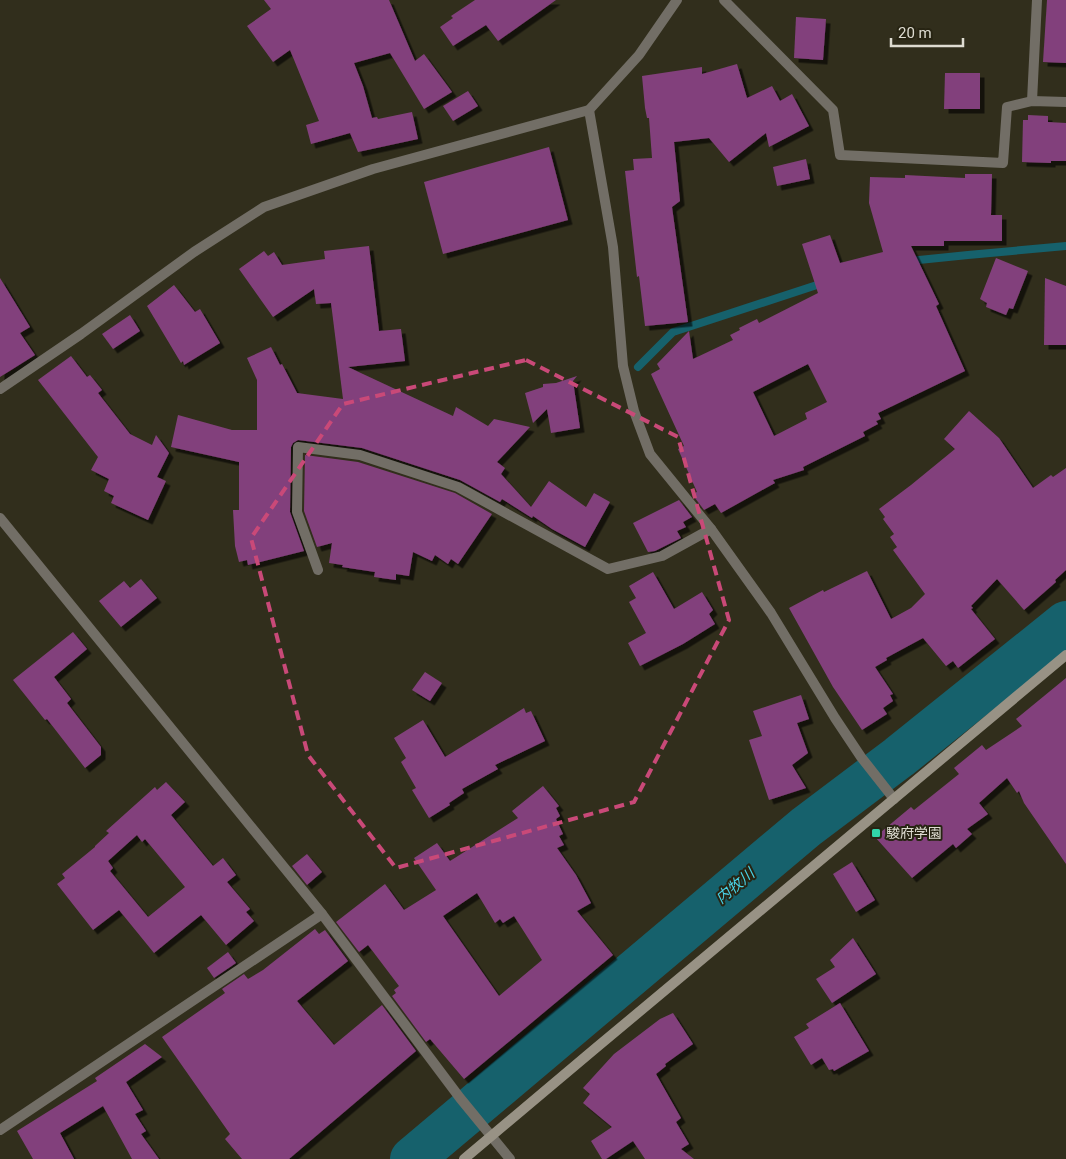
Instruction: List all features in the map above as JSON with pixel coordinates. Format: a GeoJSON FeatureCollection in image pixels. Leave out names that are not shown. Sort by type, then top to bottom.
{"type":"FeatureCollection","features":[{"type":"Feature","properties":{"kind":"street"},"geometry":{"type":"LineString","coordinates":[[0,389],[81,334],[194,252],[264,206],[373,168],[589,110],[639,55],[677,0]]}},
{"type":"Feature","properties":{"kind":"street"},"geometry":{"type":"LineString","coordinates":[[724,0],[833,110],[840,155],[1003,163],[1007,107],[1032,101],[1066,102]]}},
{"type":"Feature","properties":{"kind":"street"},"geometry":{"type":"LineString","coordinates":[[1032,101],[1037,0]]}},
{"type":"Feature","properties":{"kind":"street"},"geometry":{"type":"LineString","coordinates":[[589,110],[613,247],[623,366],[634,411],[650,454],[710,529],[771,613],[834,718],[861,757],[894,799]]}},
{"type":"Feature","properties":{"kind":"street"},"geometry":{"type":"LineString","coordinates":[[318,570],[297,512],[298,447],[360,454],[458,487],[608,569],[662,556],[710,529]]}},
{"type":"Feature","properties":{"kind":"street"},"geometry":{"type":"LineString","coordinates":[[0,518],[322,914],[460,1098],[510,1159]]}},
{"type":"Feature","properties":{"kind":"street"},"geometry":{"type":"LineString","coordinates":[[464,1159],[1066,655]]}},
{"type":"Feature","properties":{"kind":"street"},"geometry":{"type":"LineString","coordinates":[[0,1130],[322,914]]}},
{"type":"Feature","properties":{"kind":"highlighted area"},"geometry":{"type":"Polygon","coordinates":[[[526,360],[678,437],[729,620],[634,802],[396,868],[308,755],[251,538],[343,404],[526,360]]]}},
{"type":"Feature","properties":{"kind":"building"},"geometry":{"type":"Polygon","coordinates":[[[264,0],[389,0],[415,61],[424,54],[452,92],[424,109],[390,53],[354,63],[372,118],[377,117],[378,119],[412,112],[418,139],[358,152],[350,133],[311,144],[306,125],[319,121],[290,50],[273,62],[247,26],[271,9],[264,0]]]}},
{"type":"Feature","properties":{"kind":"building"},"geometry":{"type":"Polygon","coordinates":[[[475,0],[556,0],[498,41],[486,25],[453,46],[440,27],[453,18],[451,16],[475,0]]]}},
{"type":"Feature","properties":{"kind":"building"},"geometry":{"type":"Polygon","coordinates":[[[1047,0],[1066,0],[1066,63],[1043,62],[1047,0]]]}},
{"type":"Feature","properties":{"kind":"building"},"geometry":{"type":"Polygon","coordinates":[[[796,17],[826,19],[823,60],[794,58],[796,17]]]}},
{"type":"Feature","properties":{"kind":"building"},"geometry":{"type":"Polygon","coordinates":[[[737,64],[747,98],[772,86],[780,101],[792,94],[809,126],[769,147],[766,133],[729,162],[709,138],[674,142],[680,201],[672,207],[688,322],[645,326],[639,276],[637,277],[625,171],[634,170],[633,159],[652,158],[649,118],[647,118],[645,108],[642,76],[702,67],[702,74],[737,64]]]}},
{"type":"Feature","properties":{"kind":"building"},"geometry":{"type":"Polygon","coordinates":[[[945,73],[980,73],[980,109],[944,109],[945,73]]]}},
{"type":"Feature","properties":{"kind":"building"},"geometry":{"type":"Polygon","coordinates":[[[468,91],[478,106],[453,121],[443,106],[468,91]]]}},
{"type":"Feature","properties":{"kind":"building"},"geometry":{"type":"Polygon","coordinates":[[[1028,115],[1048,116],[1048,122],[1066,123],[1066,161],[1051,161],[1051,163],[1022,162],[1023,120],[1028,120],[1028,115]]]}},
{"type":"Feature","properties":{"kind":"building"},"geometry":{"type":"Polygon","coordinates":[[[549,147],[568,220],[443,254],[424,182],[549,147]]]}},
{"type":"Feature","properties":{"kind":"building"},"geometry":{"type":"Polygon","coordinates":[[[806,159],[810,179],[777,186],[773,167],[806,159]]]}},
{"type":"Feature","properties":{"kind":"building"},"geometry":{"type":"Polygon","coordinates":[[[965,174],[992,174],[991,215],[1002,215],[1002,241],[944,241],[944,246],[911,246],[939,304],[936,306],[965,371],[878,413],[881,419],[876,421],[878,424],[863,432],[865,436],[803,467],[804,470],[773,480],[775,483],[721,513],[715,504],[704,510],[692,494],[697,492],[678,449],[684,446],[651,374],[660,369],[657,364],[689,331],[693,359],[733,340],[730,335],[740,330],[739,328],[757,319],[759,323],[818,293],[802,244],[830,235],[840,263],[883,252],[869,203],[870,177],[905,178],[905,175],[965,178],[965,174]],[[808,364],[753,392],[774,436],[807,419],[805,413],[827,402],[808,364]]]}},
{"type":"Feature","properties":{"kind":"building"},"geometry":{"type":"Polygon","coordinates":[[[369,246],[379,331],[401,329],[405,361],[348,367],[453,416],[456,407],[488,426],[494,419],[530,427],[497,462],[505,468],[501,474],[531,507],[549,481],[586,507],[594,493],[610,502],[585,547],[502,499],[500,502],[460,480],[362,448],[298,440],[291,447],[290,512],[304,551],[248,565],[247,560],[239,562],[235,546],[233,510],[239,510],[239,462],[171,447],[178,415],[232,430],[257,430],[257,380],[247,358],[271,347],[297,393],[343,399],[331,303],[316,304],[314,289],[273,317],[239,269],[264,251],[268,256],[274,252],[282,265],[325,259],[324,251],[369,246]]]}},
{"type":"Feature","properties":{"kind":"building"},"geometry":{"type":"Polygon","coordinates":[[[996,258],[1028,271],[1013,309],[1009,308],[1006,315],[986,307],[987,303],[980,299],[996,258]]]}},
{"type":"Feature","properties":{"kind":"building"},"geometry":{"type":"Polygon","coordinates":[[[0,278],[30,327],[20,333],[35,355],[0,377],[0,278]]]}},
{"type":"Feature","properties":{"kind":"building"},"geometry":{"type":"Polygon","coordinates":[[[1045,278],[1066,286],[1066,345],[1044,345],[1045,278]]]}},
{"type":"Feature","properties":{"kind":"building"},"geometry":{"type":"Polygon","coordinates":[[[174,285],[195,312],[200,309],[220,343],[184,365],[147,306],[174,285]]]}},
{"type":"Feature","properties":{"kind":"building"},"geometry":{"type":"Polygon","coordinates":[[[130,315],[140,331],[113,349],[102,334],[130,315]]]}},
{"type":"Feature","properties":{"kind":"building"},"geometry":{"type":"Polygon","coordinates":[[[71,356],[87,377],[90,375],[102,390],[98,393],[130,434],[152,445],[156,435],[169,453],[157,477],[166,481],[148,520],[111,503],[114,496],[104,491],[109,479],[91,470],[98,457],[38,380],[71,356]]]}},
{"type":"Feature","properties":{"kind":"building"},"geometry":{"type":"Polygon","coordinates":[[[577,376],[573,381],[580,428],[551,433],[547,409],[533,423],[525,393],[543,387],[543,384],[556,383],[577,376]]]}},
{"type":"Feature","properties":{"kind":"building"},"geometry":{"type":"Polygon","coordinates":[[[969,411],[999,438],[1033,488],[1051,475],[1053,477],[1066,468],[1066,570],[1055,580],[1056,582],[1024,610],[997,579],[971,606],[973,608],[971,609],[995,639],[958,668],[953,661],[946,666],[923,638],[886,658],[887,660],[875,667],[893,694],[890,695],[893,701],[883,708],[887,714],[862,730],[833,687],[789,608],[823,590],[824,592],[867,571],[891,619],[911,608],[925,594],[893,550],[897,547],[890,537],[894,534],[883,519],[885,517],[879,509],[955,449],[944,439],[969,411]]]}},
{"type":"Feature","properties":{"kind":"building"},"geometry":{"type":"Polygon","coordinates":[[[305,455],[358,462],[455,493],[492,514],[458,564],[451,559],[448,564],[435,555],[432,561],[413,552],[409,576],[396,574],[396,580],[374,577],[375,572],[329,563],[332,543],[317,547],[304,511],[305,455]]]}},
{"type":"Feature","properties":{"kind":"building"},"geometry":{"type":"Polygon","coordinates":[[[679,500],[692,517],[683,522],[686,527],[677,531],[681,538],[655,551],[648,552],[633,523],[679,500]]]}},
{"type":"Feature","properties":{"kind":"building"},"geometry":{"type":"Polygon","coordinates":[[[653,572],[674,609],[702,592],[713,610],[709,614],[715,624],[683,644],[640,666],[628,643],[646,633],[629,602],[636,598],[629,586],[653,572]]]}},
{"type":"Feature","properties":{"kind":"building"},"geometry":{"type":"Polygon","coordinates":[[[141,579],[157,598],[121,627],[99,601],[124,581],[130,588],[141,579]]]}},
{"type":"Feature","properties":{"kind":"building"},"geometry":{"type":"Polygon","coordinates":[[[73,632],[87,649],[54,677],[71,699],[67,703],[101,747],[101,755],[85,768],[47,719],[45,720],[13,680],[73,632]]]}},
{"type":"Feature","properties":{"kind":"building"},"geometry":{"type":"Polygon","coordinates":[[[425,672],[442,683],[430,701],[412,690],[425,672]]]}},
{"type":"Feature","properties":{"kind":"building"},"geometry":{"type":"Polygon","coordinates":[[[1066,678],[1066,864],[1024,803],[1019,791],[1017,793],[1007,778],[979,803],[988,814],[967,829],[972,834],[956,848],[953,844],[912,878],[875,837],[911,807],[914,810],[959,774],[954,768],[982,745],[986,750],[1022,726],[1016,719],[1066,678]]]}},
{"type":"Feature","properties":{"kind":"building"},"geometry":{"type":"Polygon","coordinates":[[[801,695],[809,719],[797,723],[808,753],[792,765],[806,788],[769,800],[749,740],[762,736],[753,711],[801,695]]]}},
{"type":"Feature","properties":{"kind":"building"},"geometry":{"type":"Polygon","coordinates":[[[524,708],[526,713],[531,711],[545,741],[495,765],[498,769],[462,789],[464,793],[449,803],[450,805],[429,818],[412,790],[416,788],[401,762],[406,758],[394,738],[423,720],[445,757],[524,708]]]}},
{"type":"Feature","properties":{"kind":"building"},"geometry":{"type":"Polygon","coordinates":[[[166,782],[185,802],[171,815],[213,866],[223,858],[236,875],[227,882],[250,909],[246,912],[254,921],[226,945],[201,915],[154,953],[119,910],[93,930],[57,884],[65,878],[62,874],[109,833],[106,831],[155,787],[157,790],[166,782]],[[137,835],[108,861],[113,868],[110,871],[148,917],[185,887],[145,839],[142,842],[137,835]]]}},
{"type":"Feature","properties":{"kind":"building"},"geometry":{"type":"Polygon","coordinates":[[[543,786],[559,806],[556,808],[560,816],[556,819],[563,834],[559,836],[564,845],[557,848],[576,875],[591,903],[577,911],[613,955],[464,1079],[430,1039],[426,1042],[392,996],[396,993],[394,990],[399,986],[368,945],[359,952],[336,922],[385,884],[404,910],[436,890],[414,858],[437,843],[450,861],[518,818],[512,811],[543,786]],[[477,893],[443,916],[499,996],[542,960],[514,916],[503,923],[500,919],[495,923],[477,893]]]}},
{"type":"Feature","properties":{"kind":"building"},"geometry":{"type":"Polygon","coordinates":[[[307,854],[322,872],[307,885],[292,866],[307,854]]]}},
{"type":"Feature","properties":{"kind":"building"},"geometry":{"type":"Polygon","coordinates":[[[852,862],[875,900],[856,912],[833,874],[852,862]]]}},
{"type":"Feature","properties":{"kind":"building"},"geometry":{"type":"Polygon","coordinates":[[[315,929],[319,934],[325,930],[348,961],[297,1001],[334,1045],[382,1005],[416,1051],[289,1159],[242,1159],[225,1139],[230,1134],[162,1037],[225,993],[222,989],[244,974],[248,979],[263,970],[315,929]]]}},
{"type":"Feature","properties":{"kind":"building"},"geometry":{"type":"Polygon","coordinates":[[[853,938],[876,974],[832,1003],[816,979],[835,967],[830,960],[853,938]]]}},
{"type":"Feature","properties":{"kind":"building"},"geometry":{"type":"Polygon","coordinates":[[[228,952],[236,963],[214,978],[207,968],[228,952]]]}},
{"type":"Feature","properties":{"kind":"building"},"geometry":{"type":"Polygon","coordinates":[[[840,1003],[869,1051],[834,1071],[833,1069],[829,1070],[822,1058],[811,1065],[794,1037],[809,1028],[806,1024],[840,1003]]]}},
{"type":"Feature","properties":{"kind":"building"},"geometry":{"type":"Polygon","coordinates":[[[673,1013],[693,1044],[665,1064],[666,1066],[656,1074],[681,1118],[676,1122],[689,1144],[681,1149],[694,1159],[645,1159],[633,1141],[606,1159],[602,1159],[591,1141],[612,1127],[583,1103],[590,1094],[583,1088],[614,1054],[660,1019],[673,1013]]]}},
{"type":"Feature","properties":{"kind":"building"},"geometry":{"type":"Polygon","coordinates":[[[145,1044],[162,1057],[126,1082],[143,1110],[135,1114],[146,1131],[141,1134],[159,1159],[132,1159],[103,1106],[60,1133],[74,1159],[33,1159],[17,1131],[97,1081],[95,1078],[145,1044]]]}},
{"type":"Feature","properties":{"kind":"waterway"},"geometry":{"type":"LineString","coordinates":[[909,261],[1066,246]]}},
{"type":"Feature","properties":{"kind":"waterway"},"geometry":{"type":"LineString","coordinates":[[638,367],[673,332],[823,283]]}},
{"type":"Feature","properties":{"kind":"waterway","name":"内牧川"},"geometry":{"type":"LineString","coordinates":[[412,1159],[806,827],[899,757],[1066,623]]}},
{"type":"Feature","properties":{"kind":"place","name":"駿府学園"},"geometry":{"type":"Point","coordinates":[876,833]}}]}
